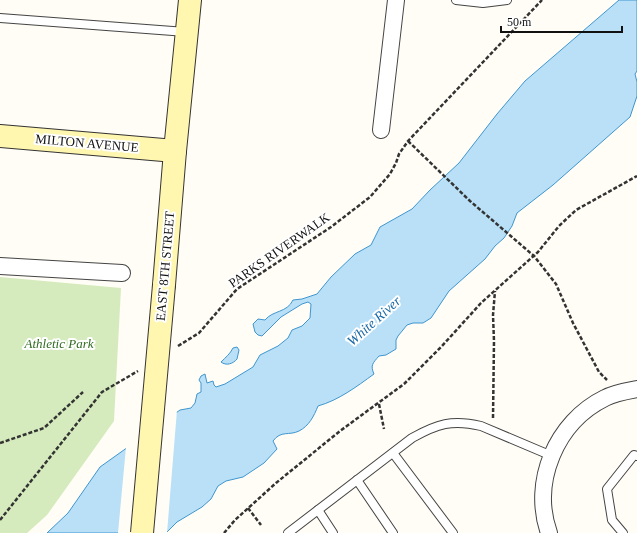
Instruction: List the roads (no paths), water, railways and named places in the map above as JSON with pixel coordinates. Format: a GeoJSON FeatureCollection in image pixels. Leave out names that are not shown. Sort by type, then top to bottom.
{"type":"FeatureCollection","features":[{"type":"Feature","properties":{"kind":"main road","name":"EAST 8TH STREET"},"geometry":{"type":"LineString","coordinates":[[142,533],[175,151],[190,0]]}},
{"type":"Feature","properties":{"kind":"main road","name":"MILTON AVENUE"},"geometry":{"type":"LineString","coordinates":[[0,136],[175,151]]}},
{"type":"Feature","properties":{"kind":"street"},"geometry":{"type":"LineString","coordinates":[[381,130],[396,0]]}},
{"type":"Feature","properties":{"kind":"street"},"geometry":{"type":"LineString","coordinates":[[0,266],[122,273]]}},
{"type":"Feature","properties":{"kind":"street"},"geometry":{"type":"LineString","coordinates":[[550,533],[546,524],[543,496],[546,472],[554,449],[564,432],[573,421],[588,408],[604,398],[637,389]]}},
{"type":"Feature","properties":{"kind":"lane"},"geometry":{"type":"LineString","coordinates":[[456,0],[483,3],[506,0]]}},
{"type":"Feature","properties":{"kind":"lane"},"geometry":{"type":"LineString","coordinates":[[0,18],[186,32]]}},
{"type":"Feature","properties":{"kind":"lane"},"geometry":{"type":"LineString","coordinates":[[288,533],[412,438],[430,428],[443,424],[453,422],[469,423],[481,426],[552,456]]}},
{"type":"Feature","properties":{"kind":"lane"},"geometry":{"type":"LineString","coordinates":[[393,453],[453,533]]}},
{"type":"Feature","properties":{"kind":"lane"},"geometry":{"type":"LineString","coordinates":[[623,533],[612,520],[607,490],[634,455],[637,456]]}},
{"type":"Feature","properties":{"kind":"lane"},"geometry":{"type":"LineString","coordinates":[[357,480],[394,533]]}},
{"type":"Feature","properties":{"kind":"lane"},"geometry":{"type":"LineString","coordinates":[[318,510],[333,533]]}},
{"type":"Feature","properties":{"kind":"water","name":"White River"},"geometry":{"type":"Polygon","coordinates":[[[619,0],[637,0],[637,71],[635,74],[637,82],[637,96],[630,117],[553,185],[517,213],[512,226],[504,238],[495,246],[485,259],[449,291],[431,318],[423,323],[413,323],[407,325],[396,340],[396,349],[386,355],[379,356],[375,360],[372,368],[374,374],[340,397],[318,406],[311,420],[303,429],[282,434],[276,438],[273,441],[277,449],[264,463],[243,477],[226,481],[218,486],[211,499],[202,507],[177,522],[166,533],[47,533],[68,513],[100,467],[180,410],[191,408],[195,403],[197,394],[201,392],[201,383],[199,380],[201,376],[205,374],[207,383],[213,381],[216,387],[225,384],[253,367],[260,355],[278,346],[288,338],[292,330],[302,326],[310,318],[311,304],[308,302],[281,317],[262,336],[255,332],[253,324],[258,319],[265,320],[272,314],[284,309],[293,300],[302,299],[317,294],[331,277],[355,254],[371,245],[380,227],[412,209],[459,163],[525,81],[619,0]]]}},
{"type":"Feature","properties":{"kind":"water"},"geometry":{"type":"Polygon","coordinates":[[[237,347],[239,350],[235,361],[227,364],[221,362],[233,348],[237,347]]]}},
{"type":"Feature","properties":{"kind":"park label","name":"Athletic Park"},"geometry":{"type":"Point","coordinates":[59,343]}}]}
